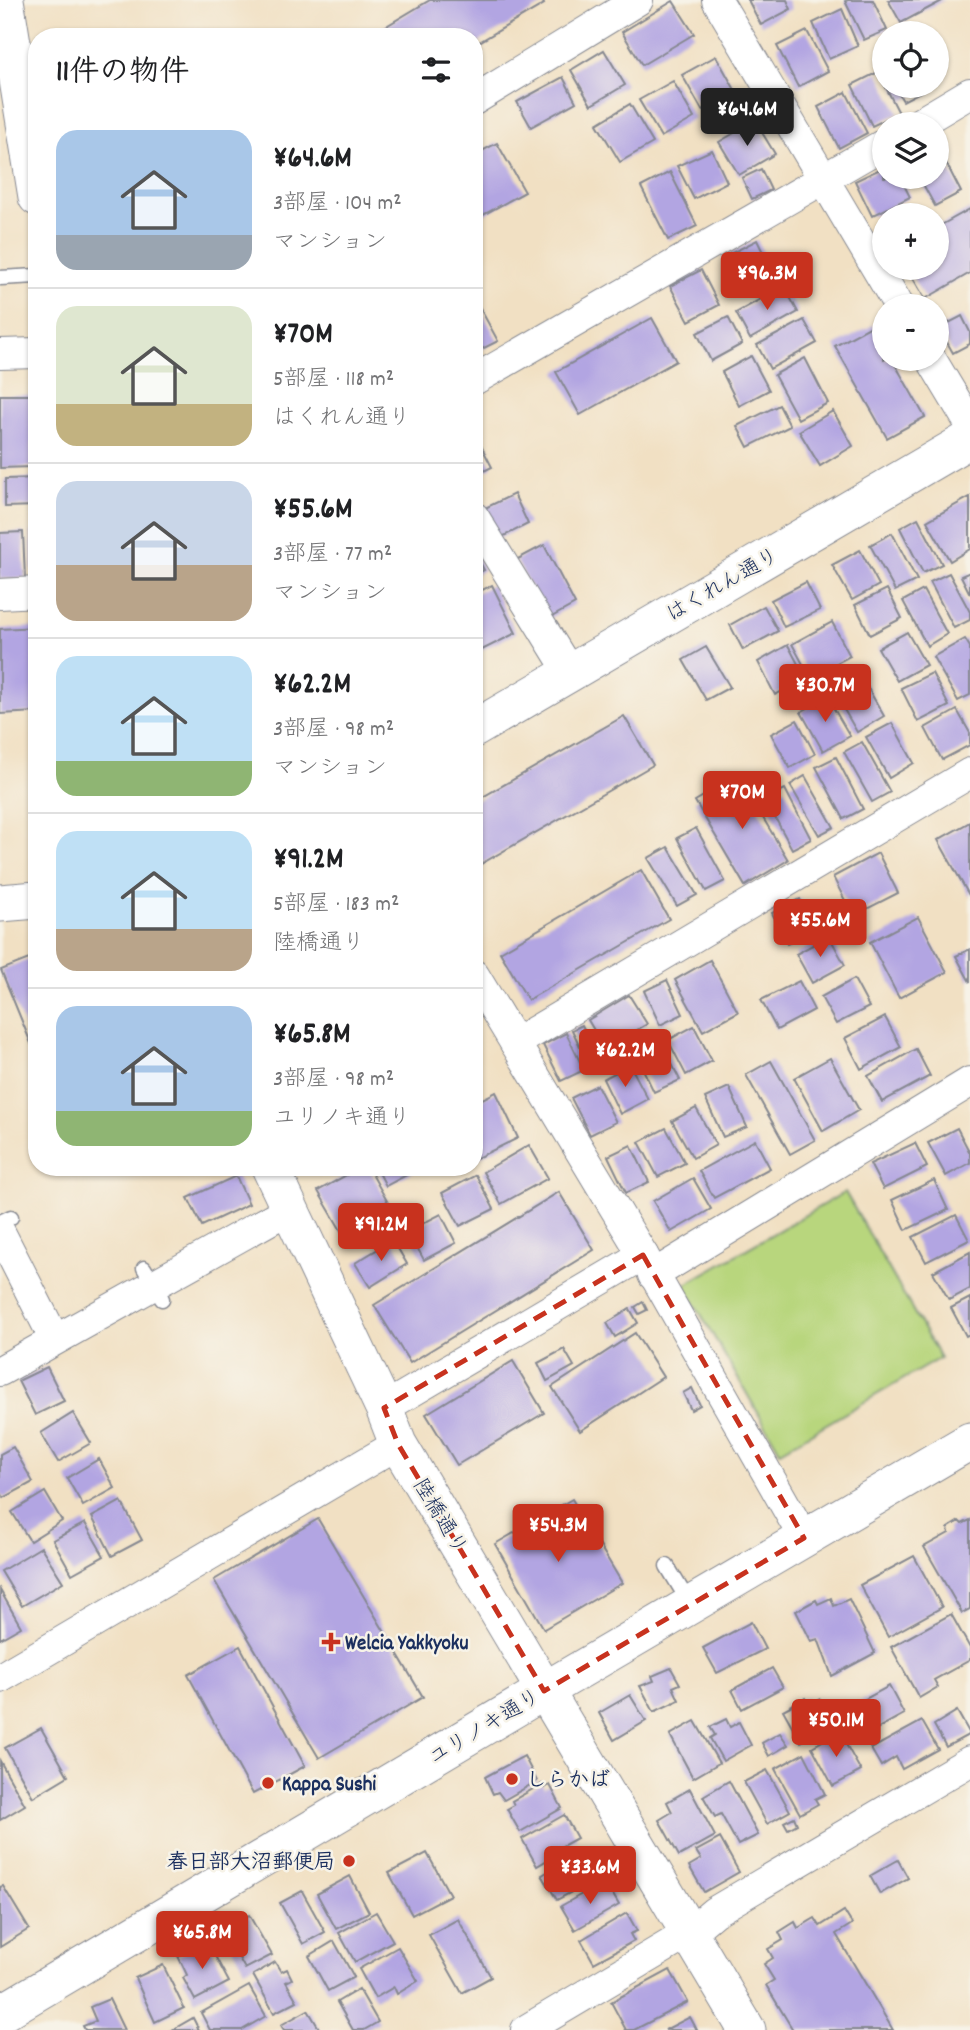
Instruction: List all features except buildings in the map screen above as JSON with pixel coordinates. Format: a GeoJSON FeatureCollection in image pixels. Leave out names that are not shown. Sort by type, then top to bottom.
{"type":"FeatureCollection","features":[{"type":"Feature","properties":{"kind":"street"},"geometry":{"type":"LineString","coordinates":[[5,0],[9,82],[28,160]]}},
{"type":"Feature","properties":{"kind":"street"},"geometry":{"type":"LineString","coordinates":[[483,95],[638,0]]}},
{"type":"Feature","properties":{"kind":"street"},"geometry":{"type":"LineString","coordinates":[[717,0],[892,294]]}},
{"type":"Feature","properties":{"kind":"street"},"geometry":{"type":"LineString","coordinates":[[938,112],[970,93]]}},
{"type":"Feature","properties":{"kind":"street"},"geometry":{"type":"LineString","coordinates":[[483,375],[872,151]]}},
{"type":"Feature","properties":{"kind":"street"},"geometry":{"type":"LineString","coordinates":[[0,354],[28,353]]}},
{"type":"Feature","properties":{"kind":"street"},"geometry":{"type":"LineString","coordinates":[[938,371],[970,424]]}},
{"type":"Feature","properties":{"kind":"street","name":"はくれん通り"},"geometry":{"type":"LineString","coordinates":[[483,724],[970,439]]}},
{"type":"Feature","properties":{"kind":"street"},"geometry":{"type":"LineString","coordinates":[[483,532],[570,673]]}},
{"type":"Feature","properties":{"kind":"street"},"geometry":{"type":"LineString","coordinates":[[0,594],[28,592]]}},
{"type":"Feature","properties":{"kind":"street"},"geometry":{"type":"LineString","coordinates":[[515,1042],[970,773]]}},
{"type":"Feature","properties":{"kind":"street"},"geometry":{"type":"LineString","coordinates":[[0,903],[28,901]]}},
{"type":"Feature","properties":{"kind":"street"},"geometry":{"type":"LineString","coordinates":[[483,990],[648,1265],[758,1472],[804,1538]]}},
{"type":"Feature","properties":{"kind":"street"},"geometry":{"type":"LineString","coordinates":[[384,1408],[648,1265],[970,1082]]}},
{"type":"Feature","properties":{"kind":"street","name":"陸橋通り"},"geometry":{"type":"LineString","coordinates":[[275,1176],[329,1305],[384,1408],[398,1444],[453,1525],[465,1568],[544,1691],[747,2030]]}},
{"type":"Feature","properties":{"kind":"street"},"geometry":{"type":"LineString","coordinates":[[0,1371],[54,1338],[289,1209]]}},
{"type":"Feature","properties":{"kind":"street"},"geometry":{"type":"LineString","coordinates":[[4,1223],[54,1338]]}},
{"type":"Feature","properties":{"kind":"street","name":"ユリノキ通り"},"geometry":{"type":"LineString","coordinates":[[0,2014],[970,1441]]}},
{"type":"Feature","properties":{"kind":"street"},"geometry":{"type":"LineString","coordinates":[[0,1678],[321,1482],[398,1444]]}},
{"type":"Feature","properties":{"kind":"street"},"geometry":{"type":"LineString","coordinates":[[526,2030],[689,1933],[713,1912],[970,1761]]}},
{"type":"Feature","properties":{"kind":"lane"},"geometry":{"type":"LineString","coordinates":[[0,278],[28,276]]}},
{"type":"Feature","properties":{"kind":"lane"},"geometry":{"type":"LineString","coordinates":[[667,1566],[690,1605]]}},
{"type":"Feature","properties":{"kind":"highlighted area"},"geometry":{"type":"Polygon","coordinates":[[[643,1255],[804,1538],[544,1691],[398,1444],[384,1408],[643,1255]]]}},
{"type":"Feature","properties":{"kind":"green space"},"geometry":{"type":"Polygon","coordinates":[[[845,1192],[940,1358],[780,1451],[684,1285],[845,1192]]]}},
{"type":"Feature","properties":{"kind":"place","name":"Welcia Yakkyoku"},"geometry":{"type":"Point","coordinates":[331,1642]}},
{"type":"Feature","properties":{"kind":"place","name":"しらかば"},"geometry":{"type":"Point","coordinates":[512,1779]}},
{"type":"Feature","properties":{"kind":"place","name":"Kappa Sushi"},"geometry":{"type":"Point","coordinates":[268,1783]}},
{"type":"Feature","properties":{"kind":"place","name":"春日部大沼郵便局"},"geometry":{"type":"Point","coordinates":[349,1861]}}]}
